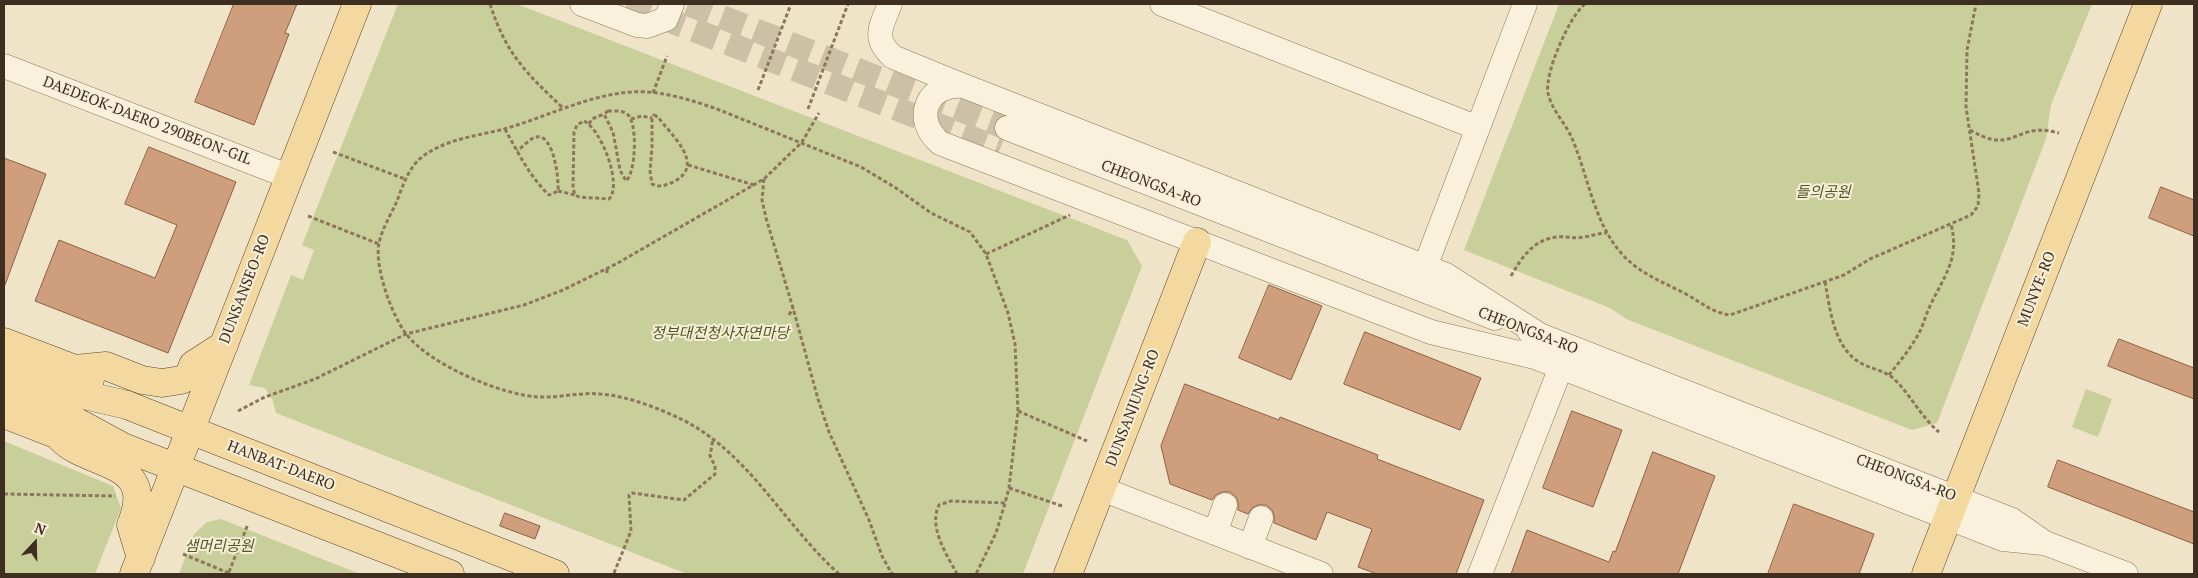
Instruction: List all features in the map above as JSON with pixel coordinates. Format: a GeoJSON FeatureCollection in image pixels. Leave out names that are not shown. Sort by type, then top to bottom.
{"type":"FeatureCollection","features":[{"type":"Feature","properties":{"kind":"main road","name":"DUNSANSEO-RO"},"geometry":{"type":"LineString","coordinates":[[138,566],[356,4]]}},
{"type":"Feature","properties":{"kind":"main road","name":"MUNYE-RO"},"geometry":{"type":"LineString","coordinates":[[1926,574],[2148,4]]}},
{"type":"Feature","properties":{"kind":"main road","name":"DUNSANJUNG-RO"},"geometry":{"type":"LineString","coordinates":[[1068,574],[1197,242]]}},
{"type":"Feature","properties":{"kind":"main road"},"geometry":{"type":"LineString","coordinates":[[4,342],[75,369],[127,405]]}},
{"type":"Feature","properties":{"kind":"main road"},"geometry":{"type":"LineString","coordinates":[[75,369],[106,366],[142,380],[162,383],[181,380],[189,376],[193,366],[224,345]]}},
{"type":"Feature","properties":{"kind":"main road","name":"HANBAT-DAERO"},"geometry":{"type":"LineString","coordinates":[[4,367],[67,391],[127,405],[555,574]]}},
{"type":"Feature","properties":{"kind":"main road"},"geometry":{"type":"LineString","coordinates":[[4,393],[64,415],[123,447],[450,574]]}},
{"type":"Feature","properties":{"kind":"main road"},"geometry":{"type":"LineString","coordinates":[[4,414],[58,435],[123,447]]}},
{"type":"Feature","properties":{"kind":"main road"},"geometry":{"type":"LineString","coordinates":[[58,435],[65,444],[105,460],[129,477],[134,487],[136,500],[136,513],[131,525],[138,566]]}},
{"type":"Feature","properties":{"kind":"street"},"geometry":{"type":"LineString","coordinates":[[582,4],[637,25],[647,26],[666,19],[672,4]]}},
{"type":"Feature","properties":{"kind":"street"},"geometry":{"type":"LineString","coordinates":[[890,4],[879,32],[885,50],[893,57],[1446,275],[1539,347]]}},
{"type":"Feature","properties":{"kind":"street"},"geometry":{"type":"LineString","coordinates":[[1162,4],[1478,128]]}},
{"type":"Feature","properties":{"kind":"street"},"geometry":{"type":"LineString","coordinates":[[1425,267],[1525,4]]}},
{"type":"Feature","properties":{"kind":"street","name":"DAEDEOK-DAERO 290BEON-GIL"},"geometry":{"type":"LineString","coordinates":[[4,66],[290,177]]}},
{"type":"Feature","properties":{"kind":"street"},"geometry":{"type":"LineString","coordinates":[[964,86],[944,87],[929,100],[926,109],[927,128],[940,143],[1431,332],[1539,347]]}},
{"type":"Feature","properties":{"kind":"street","name":"CHEONGSA-RO"},"geometry":{"type":"LineString","coordinates":[[1004,138],[1951,507],[2003,539],[2045,543],[2126,574]]}},
{"type":"Feature","properties":{"kind":"street","name":"CHEONGSA-RO"},"geometry":{"type":"LineString","coordinates":[[1539,347],[1561,367],[1951,507]]}},
{"type":"Feature","properties":{"kind":"street"},"geometry":{"type":"LineString","coordinates":[[1480,574],[1561,367]]}},
{"type":"Feature","properties":{"kind":"street"},"geometry":{"type":"LineString","coordinates":[[1102,489],[1321,574]]}},
{"type":"Feature","properties":{"kind":"street"},"geometry":{"type":"LineString","coordinates":[[1215,533],[1225,505]]}},
{"type":"Feature","properties":{"kind":"street"},"geometry":{"type":"LineString","coordinates":[[1250,546],[1261,518]]}},
{"type":"Feature","properties":{"kind":"path"},"geometry":{"type":"LineString","coordinates":[[490,4],[508,48],[516,60],[563,108]]}},
{"type":"Feature","properties":{"kind":"path"},"geometry":{"type":"LineString","coordinates":[[758,90],[792,4]]}},
{"type":"Feature","properties":{"kind":"path"},"geometry":{"type":"LineString","coordinates":[[808,109],[848,4]]}},
{"type":"Feature","properties":{"kind":"path"},"geometry":{"type":"LineString","coordinates":[[1585,4],[1567,28],[1547,80],[1548,93],[1572,138],[1586,181],[1607,233],[1622,253],[1638,268],[1658,282],[1686,294],[1715,313],[1730,316],[1844,275],[1870,259],[1971,215],[1978,206],[1979,193],[1966,107],[1967,50],[1976,4]]}},
{"type":"Feature","properties":{"kind":"path"},"geometry":{"type":"LineString","coordinates":[[653,93],[667,56]]}},
{"type":"Feature","properties":{"kind":"path"},"geometry":{"type":"LineString","coordinates":[[839,574],[806,540],[759,482],[729,452],[713,439],[684,421],[618,396],[597,393],[562,397],[538,397],[516,394],[494,387],[450,367],[416,346],[397,320],[379,263],[379,244],[406,179],[415,164],[438,147],[505,129],[599,96],[634,91],[653,93],[694,101],[802,142],[861,167],[896,188],[931,213],[970,232],[986,254],[1008,313],[1016,344],[1018,411],[1009,488],[996,533],[976,574]]}},
{"type":"Feature","properties":{"kind":"path"},"geometry":{"type":"LineString","coordinates":[[589,124],[596,116],[608,111],[622,111],[629,114],[632,119],[634,134],[631,177],[626,180],[620,170],[613,132],[604,114]]}},
{"type":"Feature","properties":{"kind":"path"},"geometry":{"type":"LineString","coordinates":[[238,411],[265,397],[314,379],[406,334],[524,305],[563,290],[606,269],[764,179],[802,142],[819,114]]}},
{"type":"Feature","properties":{"kind":"path"},"geometry":{"type":"LineString","coordinates":[[632,119],[642,116],[658,117],[684,150],[688,165]]}},
{"type":"Feature","properties":{"kind":"path"},"geometry":{"type":"LineString","coordinates":[[652,118],[650,171],[652,184],[664,185],[678,179],[688,165]]}},
{"type":"Feature","properties":{"kind":"path"},"geometry":{"type":"LineString","coordinates":[[505,129],[517,151],[548,195],[558,191],[588,198],[609,199],[614,191],[608,160],[601,138],[589,124],[584,121],[580,122],[574,132],[572,179],[576,195]]}},
{"type":"Feature","properties":{"kind":"path"},"geometry":{"type":"LineString","coordinates":[[1969,130],[1984,138],[1997,141],[2031,131],[2059,132]]}},
{"type":"Feature","properties":{"kind":"path"},"geometry":{"type":"LineString","coordinates":[[517,151],[535,137],[542,137],[546,140],[557,168],[558,191]]}},
{"type":"Feature","properties":{"kind":"path"},"geometry":{"type":"LineString","coordinates":[[333,152],[406,179]]}},
{"type":"Feature","properties":{"kind":"path"},"geometry":{"type":"LineString","coordinates":[[688,165],[754,185]]}},
{"type":"Feature","properties":{"kind":"path"},"geometry":{"type":"LineString","coordinates":[[764,179],[762,200],[766,218],[829,432],[869,520],[882,556],[892,574]]}},
{"type":"Feature","properties":{"kind":"path"},"geometry":{"type":"LineString","coordinates":[[986,254],[1074,213]]}},
{"type":"Feature","properties":{"kind":"path"},"geometry":{"type":"LineString","coordinates":[[308,216],[379,244]]}},
{"type":"Feature","properties":{"kind":"path"},"geometry":{"type":"LineString","coordinates":[[1888,375],[1907,352],[1920,331],[1930,306],[1950,270],[1954,253],[1954,234],[1951,224]]}},
{"type":"Feature","properties":{"kind":"path"},"geometry":{"type":"LineString","coordinates":[[1511,276],[1522,256],[1541,242],[1556,237],[1584,237],[1607,233]]}},
{"type":"Feature","properties":{"kind":"path"},"geometry":{"type":"LineString","coordinates":[[606,269],[608,274]]}},
{"type":"Feature","properties":{"kind":"path"},"geometry":{"type":"LineString","coordinates":[[1825,282],[1838,336],[1847,352],[1863,364],[1888,375],[1906,392],[1927,422],[1939,432]]}},
{"type":"Feature","properties":{"kind":"path"},"geometry":{"type":"LineString","coordinates":[[789,315],[793,308]]}},
{"type":"Feature","properties":{"kind":"path"},"geometry":{"type":"LineString","coordinates":[[1018,411],[1087,441]]}},
{"type":"Feature","properties":{"kind":"path"},"geometry":{"type":"LineString","coordinates":[[614,573],[631,531],[629,495],[632,493],[684,500],[715,474],[715,466],[710,456],[713,439]]}},
{"type":"Feature","properties":{"kind":"path"},"geometry":{"type":"LineString","coordinates":[[1009,488],[1062,506]]}},
{"type":"Feature","properties":{"kind":"path"},"geometry":{"type":"LineString","coordinates":[[4,494],[123,496]]}},
{"type":"Feature","properties":{"kind":"path"},"geometry":{"type":"LineString","coordinates":[[956,574],[936,524],[935,512],[939,505],[951,501],[1005,503]]}},
{"type":"Feature","properties":{"kind":"path"},"geometry":{"type":"LineString","coordinates":[[183,554],[230,573],[248,524]]}},
{"type":"Feature","properties":{"kind":"green space","name":"정부대전청사자연마당"},"geometry":{"type":"Polygon","coordinates":[[[398,4],[517,4],[1127,240],[1142,266],[1023,574],[687,574],[276,413],[273,401],[265,388],[249,385],[291,275],[303,280],[314,250],[302,245],[398,4]]]}},
{"type":"Feature","properties":{"kind":"green space","name":"들의공원"},"geometry":{"type":"Polygon","coordinates":[[[1559,4],[2092,4],[2051,105],[2046,139],[1937,423],[1912,430],[1626,319],[1610,308],[1464,250],[1559,4]]]}},
{"type":"Feature","properties":{"kind":"green space"},"geometry":{"type":"Polygon","coordinates":[[[2086,389],[2112,399],[2098,437],[2072,427],[2086,389]]]}},
{"type":"Feature","properties":{"kind":"green space"},"geometry":{"type":"Polygon","coordinates":[[[4,441],[113,486],[121,508],[95,574],[4,574],[4,441]]]}},
{"type":"Feature","properties":{"kind":"green space","name":"샘머리공원"},"geometry":{"type":"Polygon","coordinates":[[[221,519],[360,574],[179,574],[194,534],[207,522],[221,519]]]}},
{"type":"Feature","properties":{"kind":"building"},"geometry":{"type":"Polygon","coordinates":[[[234,4],[297,4],[285,33],[289,34],[254,125],[195,102],[234,4]]]}},
{"type":"Feature","properties":{"kind":"building"},"geometry":{"type":"Polygon","coordinates":[[[149,147],[236,182],[168,353],[35,301],[59,240],[155,278],[177,225],[125,204],[149,147]]]}},
{"type":"Feature","properties":{"kind":"building"},"geometry":{"type":"Polygon","coordinates":[[[4,158],[46,174],[5,285],[4,285],[4,158]]]}},
{"type":"Feature","properties":{"kind":"building"},"geometry":{"type":"Polygon","coordinates":[[[2161,187],[2194,200],[2194,236],[2149,218],[2161,187]]]}},
{"type":"Feature","properties":{"kind":"building"},"geometry":{"type":"Polygon","coordinates":[[[1269,285],[1322,306],[1291,380],[1239,358],[1269,285]]]}},
{"type":"Feature","properties":{"kind":"building"},"geometry":{"type":"Polygon","coordinates":[[[1365,332],[1481,378],[1460,430],[1344,384],[1365,332]]]}},
{"type":"Feature","properties":{"kind":"building"},"geometry":{"type":"Polygon","coordinates":[[[2119,339],[2194,368],[2194,399],[2108,366],[2119,339]]]}},
{"type":"Feature","properties":{"kind":"building"},"geometry":{"type":"Polygon","coordinates":[[[1185,384],[1279,420],[1280,417],[1378,455],[1377,459],[1484,500],[1456,574],[1377,574],[1358,567],[1372,529],[1327,512],[1316,540],[1274,523],[1272,510],[1266,505],[1258,505],[1252,508],[1248,514],[1238,510],[1236,497],[1230,492],[1222,492],[1212,500],[1170,484],[1161,446],[1185,384]]]}},
{"type":"Feature","properties":{"kind":"building"},"geometry":{"type":"Polygon","coordinates":[[[1572,411],[1622,430],[1593,507],[1543,488],[1572,411]]]}},
{"type":"Feature","properties":{"kind":"building"},"geometry":{"type":"Polygon","coordinates":[[[1653,452],[1715,476],[1678,574],[1511,574],[1527,530],[1609,562],[1613,551],[1615,552],[1653,452]]]}},
{"type":"Feature","properties":{"kind":"building"},"geometry":{"type":"Polygon","coordinates":[[[2058,460],[2194,512],[2194,544],[2048,487],[2058,460]]]}},
{"type":"Feature","properties":{"kind":"building"},"geometry":{"type":"Polygon","coordinates":[[[1794,504],[1874,534],[1859,574],[1768,574],[1794,504]]]}},
{"type":"Feature","properties":{"kind":"building"},"geometry":{"type":"Polygon","coordinates":[[[505,513],[540,526],[535,539],[500,526],[505,513]]]}},
{"type":"Feature","properties":{"kind":"tunnel"},"geometry":{"type":"LineString","coordinates":[[627,4],[1000,149]]}},
{"type":"Feature","properties":{"kind":"tunnel"},"geometry":{"type":"LineString","coordinates":[[688,4],[1007,128]]}}]}
